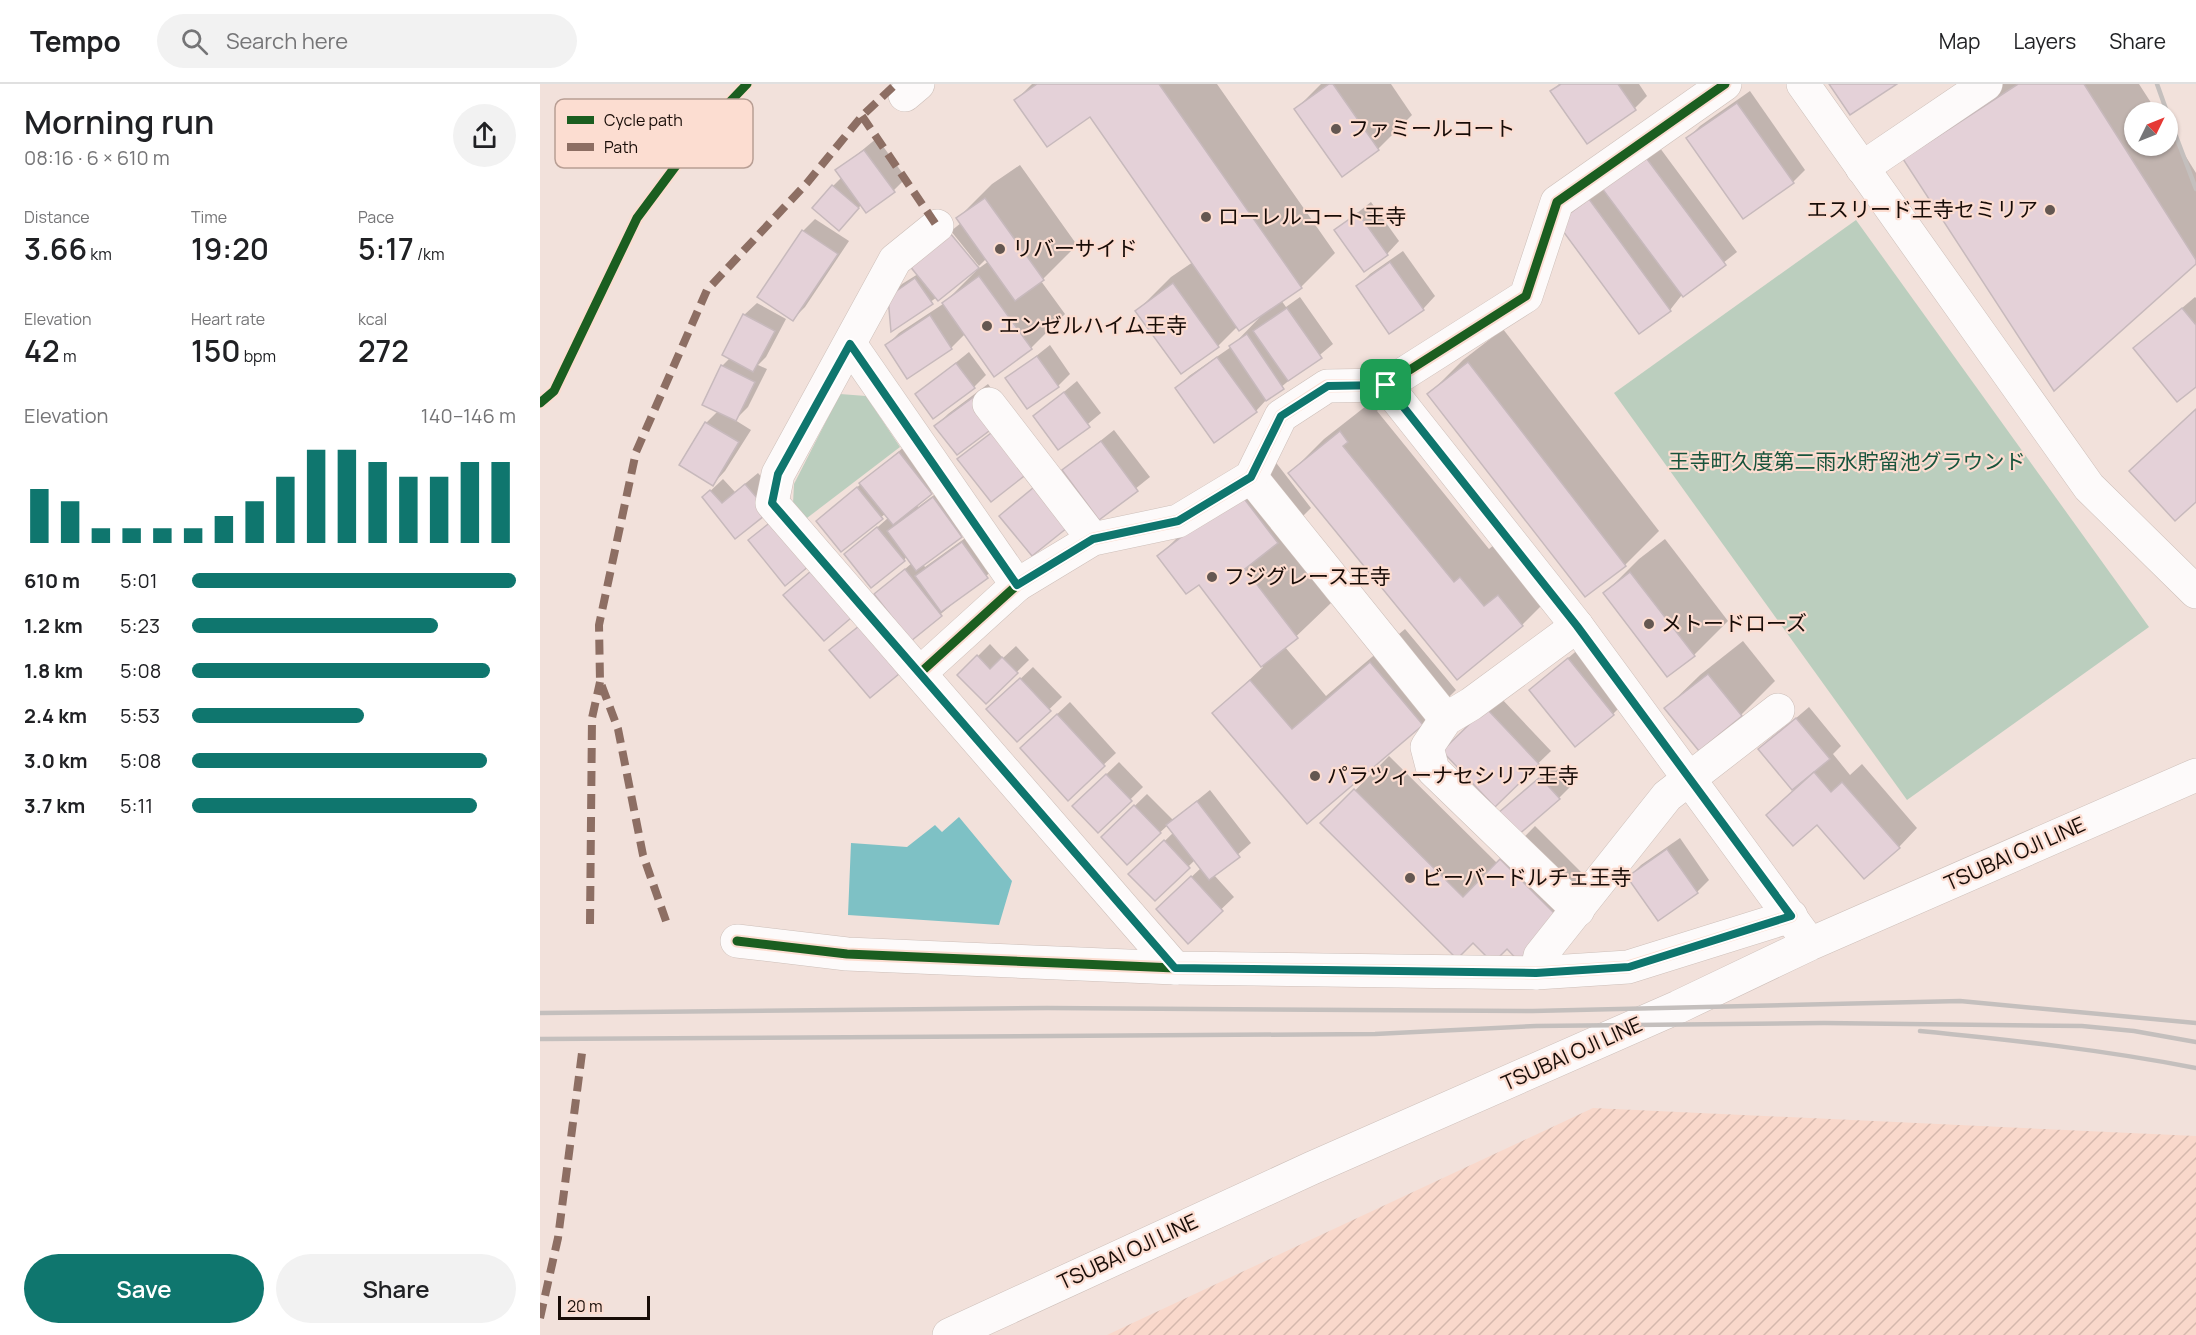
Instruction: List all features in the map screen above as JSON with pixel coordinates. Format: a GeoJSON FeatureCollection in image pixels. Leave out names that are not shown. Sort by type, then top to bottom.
{"type":"FeatureCollection","features":[{"type":"Feature","properties":{"kind":"street"},"geometry":{"type":"LineString","coordinates":[[920,673],[1017,585],[1093,539],[1178,521],[1251,477],[1281,416],[1328,386],[1386,385],[1526,296],[1557,202],[1725,84]]}},
{"type":"Feature","properties":{"kind":"street"},"geometry":{"type":"LineString","coordinates":[[1803,84],[2089,487],[2196,592]]}},
{"type":"Feature","properties":{"kind":"street"},"geometry":{"type":"LineString","coordinates":[[1862,168],[1986,84]]}},
{"type":"Feature","properties":{"kind":"street"},"geometry":{"type":"LineString","coordinates":[[937,226],[895,260],[778,474],[772,503],[1175,968]]}},
{"type":"Feature","properties":{"kind":"street"},"geometry":{"type":"LineString","coordinates":[[850,344],[1017,585]]}},
{"type":"Feature","properties":{"kind":"street"},"geometry":{"type":"LineString","coordinates":[[1386,385],[1577,626],[1810,944]]}},
{"type":"Feature","properties":{"kind":"street"},"geometry":{"type":"LineString","coordinates":[[989,404],[1093,539]]}},
{"type":"Feature","properties":{"kind":"street"},"geometry":{"type":"LineString","coordinates":[[1251,477],[1446,719]]}},
{"type":"Feature","properties":{"kind":"street"},"geometry":{"type":"LineString","coordinates":[[1577,626],[1471,704],[1446,719],[1427,747],[1432,770],[1578,910]]}},
{"type":"Feature","properties":{"kind":"street"},"geometry":{"type":"LineString","coordinates":[[1536,973],[1540,956],[1667,796],[1778,710]]}},
{"type":"Feature","properties":{"kind":"street","name":"TSUBAI OJI LINE"},"geometry":{"type":"LineString","coordinates":[[949,1335],[1312,1168],[1678,1007],[1810,944],[2196,775]]}},
{"type":"Feature","properties":{"kind":"street"},"geometry":{"type":"LineString","coordinates":[[737,941],[848,954],[1175,968],[1536,973],[1629,967],[1791,916]]}},
{"type":"Feature","properties":{"kind":"shaded area"},"geometry":{"type":"Polygon","coordinates":[[[1593,1108],[2196,1136],[2196,1335],[1107,1335],[1593,1108]]]}},
{"type":"Feature","properties":{"kind":"green space","name":"王寺町久度第二雨水貯留池グラウンド"},"geometry":{"type":"Polygon","coordinates":[[[1856,220],[2149,627],[1907,800],[1614,393],[1856,220]]]}},
{"type":"Feature","properties":{"kind":"green space"},"geometry":{"type":"Polygon","coordinates":[[[840,394],[866,396],[900,447],[807,518],[793,504],[794,484],[840,394]]]}},
{"type":"Feature","properties":{"kind":"water"},"geometry":{"type":"Polygon","coordinates":[[[959,817],[1012,881],[999,925],[848,915],[851,843],[907,847],[935,825],[942,832],[959,817]]]}},
{"type":"Feature","properties":{"kind":"building","name":"ローレルコート王寺"},"geometry":{"type":"Polygon","coordinates":[[[1037,84],[1159,84],[1302,288],[1239,331],[1090,117],[1047,147],[1014,100],[1037,84]]]}},
{"type":"Feature","properties":{"kind":"building","name":"ファミールコート"},"geometry":{"type":"Polygon","coordinates":[[[1329,84],[1333,84],[1379,150],[1342,177],[1294,109],[1329,84]]]}},
{"type":"Feature","properties":{"kind":"building"},"geometry":{"type":"Polygon","coordinates":[[[1561,84],[1618,84],[1636,110],[1587,144],[1550,91],[1561,84]]]}},
{"type":"Feature","properties":{"kind":"building"},"geometry":{"type":"Polygon","coordinates":[[[1829,84],[1897,84],[1850,115],[1829,84]]]}},
{"type":"Feature","properties":{"kind":"building","name":"エスリード王寺セミリア"},"geometry":{"type":"Polygon","coordinates":[[[2018,84],[2084,84],[2124,147],[2124,156],[2130,156],[2196,260],[2196,264],[2054,391],[1903,159],[2018,84]]]}},
{"type":"Feature","properties":{"kind":"building"},"geometry":{"type":"Polygon","coordinates":[[[1737,103],[1794,183],[1743,219],[1686,138],[1737,103]]]}},
{"type":"Feature","properties":{"kind":"building"},"geometry":{"type":"Polygon","coordinates":[[[864,150],[895,192],[866,213],[835,170],[864,150]]]}},
{"type":"Feature","properties":{"kind":"building"},"geometry":{"type":"Polygon","coordinates":[[[1644,155],[1726,265],[1683,297],[1601,187],[1644,155]]]}},
{"type":"Feature","properties":{"kind":"building"},"geometry":{"type":"Polygon","coordinates":[[[832,185],[859,208],[839,231],[812,208],[832,185]]]}},
{"type":"Feature","properties":{"kind":"building","name":"リバーサイド"},"geometry":{"type":"Polygon","coordinates":[[[985,198],[1044,280],[1015,301],[956,218],[985,198]]]}},
{"type":"Feature","properties":{"kind":"building"},"geometry":{"type":"Polygon","coordinates":[[[1589,199],[1671,311],[1639,334],[1557,223],[1589,199]]]}},
{"type":"Feature","properties":{"kind":"building"},"geometry":{"type":"Polygon","coordinates":[[[1358,213],[1388,255],[1364,272],[1334,230],[1358,213]]]}},
{"type":"Feature","properties":{"kind":"building"},"geometry":{"type":"Polygon","coordinates":[[[802,230],[838,254],[793,321],[757,297],[802,230]]]}},
{"type":"Feature","properties":{"kind":"building"},"geometry":{"type":"Polygon","coordinates":[[[950,233],[979,268],[938,301],[909,265],[950,233]]]}},
{"type":"Feature","properties":{"kind":"building"},"geometry":{"type":"Polygon","coordinates":[[[1390,262],[1424,310],[1389,334],[1356,286],[1390,262]]]}},
{"type":"Feature","properties":{"kind":"building","name":"エンゼルハイム王寺"},"geometry":{"type":"Polygon","coordinates":[[[979,276],[1032,349],[994,377],[942,303],[979,276]]]}},
{"type":"Feature","properties":{"kind":"building"},"geometry":{"type":"Polygon","coordinates":[[[915,278],[933,304],[891,332],[888,297],[915,278]]]}},
{"type":"Feature","properties":{"kind":"building"},"geometry":{"type":"Polygon","coordinates":[[[1173,283],[1219,347],[1181,374],[1135,311],[1173,283]]]}},
{"type":"Feature","properties":{"kind":"building"},"geometry":{"type":"Polygon","coordinates":[[[1287,308],[1322,358],[1288,381],[1253,331],[1287,308]]]}},
{"type":"Feature","properties":{"kind":"building"},"geometry":{"type":"Polygon","coordinates":[[[2182,308],[2196,325],[2196,387],[2177,402],[2133,348],[2182,308]]]}},
{"type":"Feature","properties":{"kind":"building"},"geometry":{"type":"Polygon","coordinates":[[[743,314],[775,331],[753,372],[722,355],[743,314]]]}},
{"type":"Feature","properties":{"kind":"building"},"geometry":{"type":"Polygon","coordinates":[[[930,315],[952,349],[907,379],[885,345],[930,315]]]}},
{"type":"Feature","properties":{"kind":"building"},"geometry":{"type":"Polygon","coordinates":[[[1247,334],[1284,389],[1266,401],[1229,346],[1247,334]]]}},
{"type":"Feature","properties":{"kind":"building"},"geometry":{"type":"Polygon","coordinates":[[[1037,356],[1059,387],[1027,409],[1005,378],[1037,356]]]}},
{"type":"Feature","properties":{"kind":"building"},"geometry":{"type":"Polygon","coordinates":[[[1217,357],[1257,412],[1214,443],[1175,388],[1217,357]]]}},
{"type":"Feature","properties":{"kind":"building"},"geometry":{"type":"Polygon","coordinates":[[[1468,362],[1626,566],[1585,597],[1427,394],[1468,362]]]}},
{"type":"Feature","properties":{"kind":"building"},"geometry":{"type":"Polygon","coordinates":[[[956,363],[975,388],[933,419],[915,394],[956,363]]]}},
{"type":"Feature","properties":{"kind":"building"},"geometry":{"type":"Polygon","coordinates":[[[721,365],[755,382],[736,421],[702,405],[721,365]]]}},
{"type":"Feature","properties":{"kind":"building"},"geometry":{"type":"Polygon","coordinates":[[[1064,392],[1090,427],[1058,450],[1033,416],[1064,392]]]}},
{"type":"Feature","properties":{"kind":"building"},"geometry":{"type":"Polygon","coordinates":[[[975,396],[997,425],[957,455],[934,426],[975,396]]]}},
{"type":"Feature","properties":{"kind":"building"},"geometry":{"type":"Polygon","coordinates":[[[2196,409],[2196,502],[2175,521],[2129,471],[2196,409]]]}},
{"type":"Feature","properties":{"kind":"building"},"geometry":{"type":"Polygon","coordinates":[[[705,422],[739,442],[713,486],[679,465],[705,422]]]}},
{"type":"Feature","properties":{"kind":"building"},"geometry":{"type":"Polygon","coordinates":[[[995,430],[1028,473],[991,502],[957,459],[995,430]]]}},
{"type":"Feature","properties":{"kind":"building"},"geometry":{"type":"Polygon","coordinates":[[[1340,431],[1348,442],[1343,446],[1454,582],[1460,577],[1484,606],[1498,595],[1523,626],[1457,680],[1288,473],[1340,431]]]}},
{"type":"Feature","properties":{"kind":"building"},"geometry":{"type":"Polygon","coordinates":[[[1101,441],[1138,491],[1099,520],[1062,470],[1101,441]]]}},
{"type":"Feature","properties":{"kind":"building"},"geometry":{"type":"Polygon","coordinates":[[[899,452],[932,494],[893,525],[859,483],[899,452]]]}},
{"type":"Feature","properties":{"kind":"building"},"geometry":{"type":"Polygon","coordinates":[[[1039,483],[1072,524],[1032,556],[999,516],[1039,483]]]}},
{"type":"Feature","properties":{"kind":"building"},"geometry":{"type":"Polygon","coordinates":[[[745,484],[769,512],[735,539],[702,497],[710,490],[722,503],[745,484]]]}},
{"type":"Feature","properties":{"kind":"building"},"geometry":{"type":"Polygon","coordinates":[[[857,487],[883,519],[841,552],[816,521],[857,487]]]}},
{"type":"Feature","properties":{"kind":"building","name":"フジグレース王寺"},"geometry":{"type":"Polygon","coordinates":[[[1239,492],[1278,543],[1245,569],[1298,638],[1261,667],[1199,585],[1186,594],[1157,556],[1239,492]]]}},
{"type":"Feature","properties":{"kind":"building"},"geometry":{"type":"Polygon","coordinates":[[[933,497],[962,537],[916,571],[887,531],[933,497]]]}},
{"type":"Feature","properties":{"kind":"building"},"geometry":{"type":"Polygon","coordinates":[[[772,521],[809,566],[785,586],[748,540],[772,521]]]}},
{"type":"Feature","properties":{"kind":"building"},"geometry":{"type":"Polygon","coordinates":[[[877,527],[905,561],[871,588],[844,554],[877,527]]]}},
{"type":"Feature","properties":{"kind":"building"},"geometry":{"type":"Polygon","coordinates":[[[962,542],[988,578],[941,612],[915,576],[962,542]]]}},
{"type":"Feature","properties":{"kind":"building"},"geometry":{"type":"Polygon","coordinates":[[[905,569],[942,616],[911,641],[874,594],[905,569]]]}},
{"type":"Feature","properties":{"kind":"building"},"geometry":{"type":"Polygon","coordinates":[[[811,571],[851,618],[824,641],[783,595],[811,571]]]}},
{"type":"Feature","properties":{"kind":"building","name":"メトードローズ"},"geometry":{"type":"Polygon","coordinates":[[[1630,572],[1695,656],[1667,677],[1603,593],[1630,572]]]}},
{"type":"Feature","properties":{"kind":"building"},"geometry":{"type":"Polygon","coordinates":[[[859,626],[899,674],[870,698],[829,650],[859,626]]]}},
{"type":"Feature","properties":{"kind":"building"},"geometry":{"type":"Polygon","coordinates":[[[977,655],[990,669],[1002,657],[1018,673],[986,704],[957,675],[977,655]]]}},
{"type":"Feature","properties":{"kind":"building"},"geometry":{"type":"Polygon","coordinates":[[[1568,658],[1614,715],[1575,747],[1529,690],[1568,658]]]}},
{"type":"Feature","properties":{"kind":"building","name":"パラツィーナセシリア王寺"},"geometry":{"type":"Polygon","coordinates":[[[1370,662],[1423,725],[1307,824],[1212,713],[1250,680],[1292,729],[1370,662]]]}},
{"type":"Feature","properties":{"kind":"building"},"geometry":{"type":"Polygon","coordinates":[[[1708,674],[1742,716],[1699,751],[1664,708],[1708,674]]]}},
{"type":"Feature","properties":{"kind":"building"},"geometry":{"type":"Polygon","coordinates":[[[1020,678],[1051,711],[1017,742],[986,709],[1020,678]]]}},
{"type":"Feature","properties":{"kind":"building"},"geometry":{"type":"Polygon","coordinates":[[[1486,708],[1539,764],[1495,807],[1442,751],[1486,708]]]}},
{"type":"Feature","properties":{"kind":"building"},"geometry":{"type":"Polygon","coordinates":[[[1057,714],[1105,766],[1068,801],[1020,748],[1057,714]]]}},
{"type":"Feature","properties":{"kind":"building"},"geometry":{"type":"Polygon","coordinates":[[[1796,718],[1830,759],[1792,790],[1758,749],[1796,718]]]}},
{"type":"Feature","properties":{"kind":"building"},"geometry":{"type":"Polygon","coordinates":[[[1814,772],[1831,792],[1842,782],[1900,848],[1864,879],[1817,825],[1793,846],[1766,815],[1814,772]]]}},
{"type":"Feature","properties":{"kind":"building"},"geometry":{"type":"Polygon","coordinates":[[[1106,774],[1132,801],[1098,833],[1072,806],[1106,774]]]}},
{"type":"Feature","properties":{"kind":"building"},"geometry":{"type":"Polygon","coordinates":[[[1540,777],[1560,799],[1517,836],[1497,814],[1540,777]]]}},
{"type":"Feature","properties":{"kind":"building","name":"ビーバードルチェ王寺"},"geometry":{"type":"Polygon","coordinates":[[[1354,789],[1463,897],[1500,859],[1568,927],[1526,969],[1507,949],[1493,963],[1473,943],[1457,959],[1320,823],[1354,789]]]}},
{"type":"Feature","properties":{"kind":"building"},"geometry":{"type":"Polygon","coordinates":[[[1197,801],[1240,857],[1209,880],[1166,825],[1197,801]]]}},
{"type":"Feature","properties":{"kind":"building"},"geometry":{"type":"Polygon","coordinates":[[[1134,805],[1161,833],[1127,865],[1101,837],[1134,805]]]}},
{"type":"Feature","properties":{"kind":"building"},"geometry":{"type":"Polygon","coordinates":[[[1164,840],[1190,868],[1155,901],[1128,874],[1164,840]]]}},
{"type":"Feature","properties":{"kind":"building"},"geometry":{"type":"Polygon","coordinates":[[[1667,849],[1698,893],[1658,921],[1627,877],[1667,849]]]}},
{"type":"Feature","properties":{"kind":"building"},"geometry":{"type":"Polygon","coordinates":[[[1191,876],[1223,911],[1188,944],[1156,909],[1191,876]]]}},
{"type":"Feature","properties":{"kind":"railway"},"geometry":{"type":"LineString","coordinates":[[2157,84],[2163,102]]}},
{"type":"Feature","properties":{"kind":"railway"},"geometry":{"type":"LineString","coordinates":[[2178,141],[2196,189]]}},
{"type":"Feature","properties":{"kind":"railway"},"geometry":{"type":"LineString","coordinates":[[540,1013],[1047,1008],[1533,1011],[1960,1001],[2196,1023]]}},
{"type":"Feature","properties":{"kind":"railway"},"geometry":{"type":"LineString","coordinates":[[540,1039],[1375,1034],[1536,1026],[1824,1023],[2082,1026],[2134,1031],[2196,1042]]}},
{"type":"Feature","properties":{"kind":"railway"},"geometry":{"type":"LineString","coordinates":[[1920,1031],[2058,1046],[2196,1068]]}},
{"type":"Feature","properties":{"kind":"marked path"},"geometry":{"type":"LineString","coordinates":[[666,921],[643,855],[618,729],[600,681],[599,625],[636,452],[707,290],[807,183],[862,116],[896,84]]}},
{"type":"Feature","properties":{"kind":"marked path"},"geometry":{"type":"LineString","coordinates":[[862,116],[937,226]]}},
{"type":"Feature","properties":{"kind":"marked path"},"geometry":{"type":"LineString","coordinates":[[590,924],[592,718],[600,682]]}},
{"type":"Feature","properties":{"kind":"marked path"},"geometry":{"type":"LineString","coordinates":[[540,1318],[558,1238],[582,1053]]}},
{"type":"Feature","properties":{"kind":"cycle path"},"geometry":{"type":"LineString","coordinates":[[733,99],[747,84]]}},
{"type":"Feature","properties":{"kind":"cycle path"},"geometry":{"type":"LineString","coordinates":[[920,673],[1017,585],[1093,539],[1178,521],[1251,477],[1281,416],[1327,386],[1386,385],[1526,296],[1557,202],[1725,84]]}},
{"type":"Feature","properties":{"kind":"cycle path"},"geometry":{"type":"LineString","coordinates":[[540,403],[554,391],[637,218],[674,168]]}},
{"type":"Feature","properties":{"kind":"cycle path"},"geometry":{"type":"LineString","coordinates":[[737,941],[847,954],[1175,968],[1536,973],[1628,967],[1791,916]]}},
{"type":"Feature","properties":{"kind":"place","name":"ファミールコート"},"geometry":{"type":"Point","coordinates":[1336,129]}},
{"type":"Feature","properties":{"kind":"place","name":"エスリード王寺セミリア"},"geometry":{"type":"Point","coordinates":[2050,210]}},
{"type":"Feature","properties":{"kind":"place","name":"ローレルコート王寺"},"geometry":{"type":"Point","coordinates":[1206,217]}},
{"type":"Feature","properties":{"kind":"place","name":"リバーサイド"},"geometry":{"type":"Point","coordinates":[1000,249]}},
{"type":"Feature","properties":{"kind":"place","name":"エンゼルハイム王寺"},"geometry":{"type":"Point","coordinates":[987,326]}},
{"type":"Feature","properties":{"kind":"place","name":"フジグレース王寺"},"geometry":{"type":"Point","coordinates":[1212,577]}},
{"type":"Feature","properties":{"kind":"place","name":"メトードローズ"},"geometry":{"type":"Point","coordinates":[1649,624]}},
{"type":"Feature","properties":{"kind":"place","name":"パラツィーナセシリア王寺"},"geometry":{"type":"Point","coordinates":[1315,776]}},
{"type":"Feature","properties":{"kind":"place","name":"ビーバードルチェ王寺"},"geometry":{"type":"Point","coordinates":[1410,878]}},
{"type":"Feature","properties":{"kind":"route"},"geometry":{"type":"LineString","coordinates":[[850,344],[1017,585],[1093,539],[1178,521],[1251,477],[1281,416],[1328,386],[1386,385],[1577,626],[1791,916],[1629,967],[1536,973],[1175,968],[772,503],[778,474],[850,344]]}}]}
